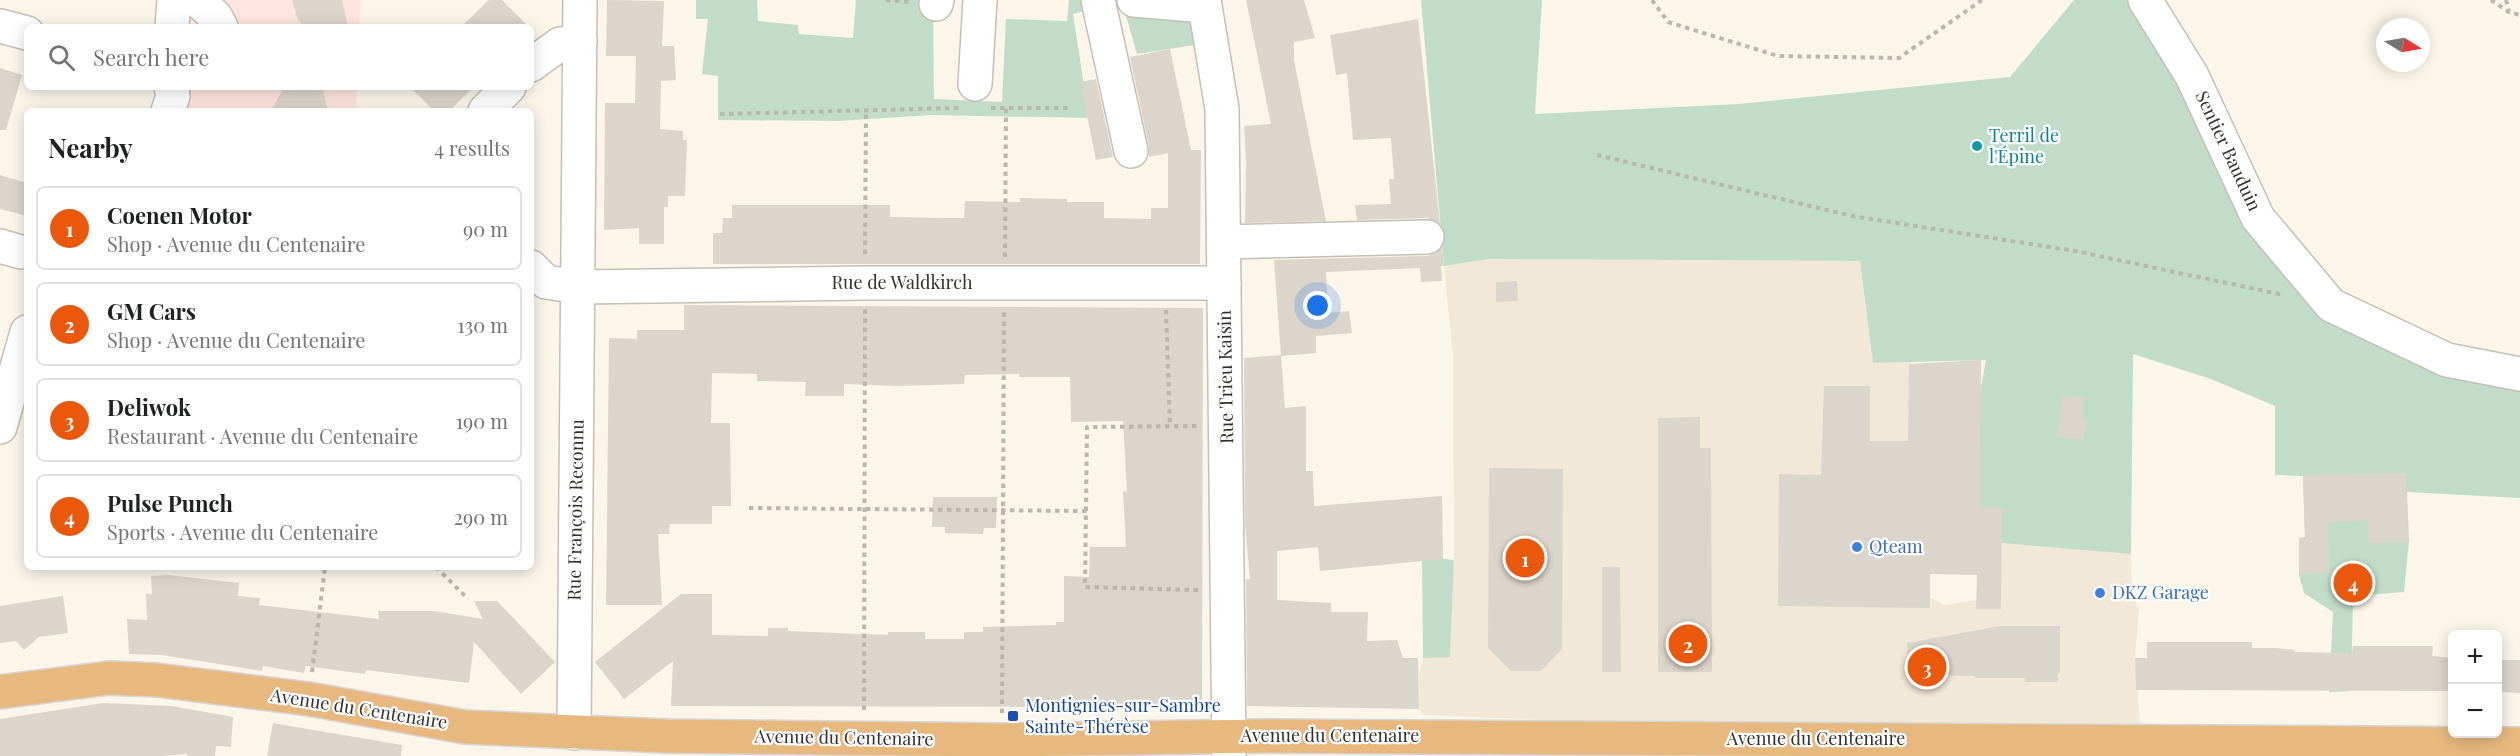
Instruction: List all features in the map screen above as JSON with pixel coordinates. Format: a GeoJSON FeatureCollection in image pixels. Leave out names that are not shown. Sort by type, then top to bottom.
{"type":"FeatureCollection","features":[{"type":"Feature","properties":{"kind":"main road","name":"Avenue du Centenaire"},"geometry":{"type":"LineString","coordinates":[[0,692],[109,678],[157,680],[309,699],[465,727],[574,733],[1229,746],[2520,744]]}},
{"type":"Feature","properties":{"kind":"street"},"geometry":{"type":"LineString","coordinates":[[172,24],[174,0]]}},
{"type":"Feature","properties":{"kind":"street"},"geometry":{"type":"LineString","coordinates":[[198,0],[215,16],[219,24]]}},
{"type":"Feature","properties":{"kind":"street","name":"Rue François Reconnu"},"geometry":{"type":"LineString","coordinates":[[574,733],[580,0]]}},
{"type":"Feature","properties":{"kind":"street"},"geometry":{"type":"LineString","coordinates":[[976,100],[980,0]]}},
{"type":"Feature","properties":{"kind":"street"},"geometry":{"type":"LineString","coordinates":[[1098,0],[1131,151]]}},
{"type":"Feature","properties":{"kind":"street"},"geometry":{"type":"LineString","coordinates":[[1134,0],[1205,3]]}},
{"type":"Feature","properties":{"kind":"street","name":"Sentier Bauduin"},"geometry":{"type":"LineString","coordinates":[[2145,0],[2192,76],[2258,218],[2331,305],[2447,360],[2520,374]]}},
{"type":"Feature","properties":{"kind":"street","name":"Rue Trieu Kaisin"},"geometry":{"type":"LineString","coordinates":[[1205,3],[1222,109],[1229,746]]}},
{"type":"Feature","properties":{"kind":"street"},"geometry":{"type":"LineString","coordinates":[[0,26],[24,32]]}},
{"type":"Feature","properties":{"kind":"street"},"geometry":{"type":"LineString","coordinates":[[534,63],[560,44],[580,41]]}},
{"type":"Feature","properties":{"kind":"street"},"geometry":{"type":"LineString","coordinates":[[169,108],[171,90]]}},
{"type":"Feature","properties":{"kind":"street"},"geometry":{"type":"LineString","coordinates":[[488,108],[506,90]]}},
{"type":"Feature","properties":{"kind":"street"},"geometry":{"type":"LineString","coordinates":[[1224,242],[1427,237]]}},
{"type":"Feature","properties":{"kind":"street"},"geometry":{"type":"LineString","coordinates":[[534,270],[546,282],[579,287]]}},
{"type":"Feature","properties":{"kind":"street","name":"Rue de Waldkirch"},"geometry":{"type":"LineString","coordinates":[[579,287],[865,283],[1224,283]]}},
{"type":"Feature","properties":{"kind":"street"},"geometry":{"type":"LineString","coordinates":[[0,427],[24,343]]}},
{"type":"Feature","properties":{"kind":"path"},"geometry":{"type":"LineString","coordinates":[[1652,0],[1668,22],[1778,56],[1899,58],[1982,0]]}},
{"type":"Feature","properties":{"kind":"path"},"geometry":{"type":"LineString","coordinates":[[2491,0],[2509,12],[2520,15]]}},
{"type":"Feature","properties":{"kind":"path"},"geometry":{"type":"LineString","coordinates":[[2506,0],[2509,12]]}},
{"type":"Feature","properties":{"kind":"path"},"geometry":{"type":"LineString","coordinates":[[720,114],[866,111],[976,100],[1006,107],[1071,108]]}},
{"type":"Feature","properties":{"kind":"path"},"geometry":{"type":"LineString","coordinates":[[1002,740],[1006,107]]}},
{"type":"Feature","properties":{"kind":"path"},"geometry":{"type":"LineString","coordinates":[[864,738],[866,111]]}},
{"type":"Feature","properties":{"kind":"path"},"geometry":{"type":"LineString","coordinates":[[1597,155],[1852,216],[2075,251],[2285,295]]}},
{"type":"Feature","properties":{"kind":"path"},"geometry":{"type":"LineString","coordinates":[[1166,283],[1170,426]]}},
{"type":"Feature","properties":{"kind":"path"},"geometry":{"type":"LineString","coordinates":[[1227,426],[1087,428],[1085,587],[1228,591]]}},
{"type":"Feature","properties":{"kind":"path"},"geometry":{"type":"LineString","coordinates":[[749,508],[1087,510]]}},
{"type":"Feature","properties":{"kind":"path"},"geometry":{"type":"LineString","coordinates":[[309,699],[325,570]]}},
{"type":"Feature","properties":{"kind":"path"},"geometry":{"type":"LineString","coordinates":[[439,570],[468,599]]}},
{"type":"Feature","properties":{"kind":"shaded area"},"geometry":{"type":"Polygon","coordinates":[[[217,0],[361,0],[359,24],[228,24],[217,0]]]}},
{"type":"Feature","properties":{"kind":"shaded area"},"geometry":{"type":"Polygon","coordinates":[[[180,90],[357,90],[356,108],[175,108],[180,90]]]}},
{"type":"Feature","properties":{"kind":"shaded area"},"geometry":{"type":"Polygon","coordinates":[[[1489,259],[1860,261],[1873,363],[1911,361],[1907,598],[1931,598],[1944,605],[1976,600],[2000,600],[2001,542],[2131,554],[2132,599],[2139,607],[2135,658],[2140,727],[1781,729],[1423,715],[1419,709],[1419,674],[1423,658],[1450,656],[1454,560],[1453,357],[1444,266],[1489,259]]]}},
{"type":"Feature","properties":{"kind":"green space"},"geometry":{"type":"Polygon","coordinates":[[[696,0],[757,0],[758,21],[798,25],[799,34],[853,38],[856,0],[933,0],[934,99],[1002,102],[1006,19],[1067,21],[1069,0],[1086,0],[1088,10],[1073,14],[1089,118],[932,115],[838,121],[718,120],[718,76],[702,74],[708,19],[696,19],[696,0]]]}},
{"type":"Feature","properties":{"kind":"green space"},"geometry":{"type":"Polygon","coordinates":[[[1421,0],[1542,0],[1535,114],[1739,104],[2010,77],[2074,0],[2145,0],[2258,218],[2331,305],[2520,384],[2520,498],[2407,492],[2409,541],[2404,592],[2353,596],[2351,691],[2329,692],[2333,612],[2304,593],[2299,575],[2299,538],[2305,537],[2303,476],[2275,475],[2275,406],[2211,379],[2133,354],[2131,554],[1980,541],[1980,392],[1986,360],[1873,363],[1860,261],[1489,259],[1444,266],[1421,0]]]}},
{"type":"Feature","properties":{"kind":"green space"},"geometry":{"type":"Polygon","coordinates":[[[1122,2],[1199,15],[1201,44],[1137,54],[1122,2]]]}},
{"type":"Feature","properties":{"kind":"green space"},"geometry":{"type":"Polygon","coordinates":[[[1422,556],[1454,560],[1450,657],[1423,658],[1422,556]]]}},
{"type":"Feature","properties":{"kind":"building"},"geometry":{"type":"Polygon","coordinates":[[[292,0],[342,0],[347,24],[302,24],[298,20],[292,0]]]}},
{"type":"Feature","properties":{"kind":"building"},"geometry":{"type":"Polygon","coordinates":[[[489,0],[502,0],[526,24],[464,24],[489,0]]]}},
{"type":"Feature","properties":{"kind":"building"},"geometry":{"type":"Polygon","coordinates":[[[607,0],[664,1],[662,46],[674,46],[676,80],[661,81],[660,129],[683,131],[683,140],[687,140],[685,196],[668,196],[668,207],[664,207],[664,244],[639,244],[639,228],[604,230],[605,103],[635,103],[636,56],[606,56],[607,0]]]}},
{"type":"Feature","properties":{"kind":"building"},"geometry":{"type":"Polygon","coordinates":[[[1246,0],[1304,0],[1315,38],[1294,42],[1294,60],[1326,221],[1245,223],[1244,126],[1271,124],[1246,0]]]}},
{"type":"Feature","properties":{"kind":"building"},"geometry":{"type":"Polygon","coordinates":[[[1418,19],[1440,224],[1427,218],[1357,220],[1355,205],[1391,204],[1389,179],[1394,179],[1391,138],[1353,140],[1347,73],[1336,75],[1330,35],[1418,19]]]}},
{"type":"Feature","properties":{"kind":"building"},"geometry":{"type":"Polygon","coordinates":[[[1170,49],[1191,150],[1201,150],[1200,264],[713,264],[713,233],[722,233],[723,218],[732,218],[732,205],[890,205],[890,217],[964,218],[965,201],[1020,202],[1020,198],[1067,199],[1067,202],[1104,202],[1104,218],[1151,219],[1151,208],[1168,208],[1168,153],[1149,157],[1149,147],[1130,57],[1170,49]]]}},
{"type":"Feature","properties":{"kind":"building"},"geometry":{"type":"Polygon","coordinates":[[[0,68],[22,75],[6,130],[0,130],[0,68]]]}},
{"type":"Feature","properties":{"kind":"building"},"geometry":{"type":"Polygon","coordinates":[[[1096,79],[1113,157],[1096,160],[1080,82],[1096,79]]]}},
{"type":"Feature","properties":{"kind":"building"},"geometry":{"type":"Polygon","coordinates":[[[282,90],[323,90],[327,108],[273,108],[282,90]]]}},
{"type":"Feature","properties":{"kind":"building"},"geometry":{"type":"Polygon","coordinates":[[[413,90],[471,90],[452,108],[431,108],[413,90]]]}},
{"type":"Feature","properties":{"kind":"building"},"geometry":{"type":"Polygon","coordinates":[[[0,175],[24,182],[24,215],[0,209],[0,175]]]}},
{"type":"Feature","properties":{"kind":"building"},"geometry":{"type":"Polygon","coordinates":[[[1442,247],[1444,266],[1441,266],[1442,281],[1421,282],[1420,268],[1326,272],[1328,313],[1349,311],[1352,333],[1316,336],[1316,353],[1281,356],[1274,260],[1427,256],[1436,253],[1442,247]]]}},
{"type":"Feature","properties":{"kind":"building"},"geometry":{"type":"Polygon","coordinates":[[[1517,281],[1518,301],[1496,302],[1496,282],[1517,281]]]}},
{"type":"Feature","properties":{"kind":"building"},"geometry":{"type":"Polygon","coordinates":[[[684,305],[1203,308],[1202,707],[671,706],[673,661],[624,699],[595,662],[681,594],[712,594],[712,635],[768,636],[768,628],[788,628],[788,631],[888,635],[888,632],[925,632],[925,639],[964,639],[964,632],[983,632],[983,627],[1056,625],[1056,622],[1064,622],[1064,576],[1089,577],[1090,547],[1126,547],[1123,491],[1127,492],[1123,421],[1071,422],[1070,377],[1019,377],[1019,374],[965,375],[964,384],[898,386],[844,384],[844,396],[805,396],[806,382],[757,381],[757,374],[712,373],[711,423],[730,423],[731,506],[712,506],[712,524],[670,524],[669,534],[658,534],[662,605],[606,605],[609,338],[637,339],[637,330],[684,330],[684,305]]]}},
{"type":"Feature","properties":{"kind":"building"},"geometry":{"type":"Polygon","coordinates":[[[1281,355],[1285,408],[1306,406],[1306,471],[1313,471],[1314,506],[1442,496],[1443,559],[1320,571],[1318,547],[1277,551],[1277,600],[1331,603],[1331,612],[1368,612],[1367,641],[1397,640],[1403,658],[1418,658],[1419,709],[1247,706],[1246,579],[1250,579],[1245,525],[1244,358],[1281,355]]]}},
{"type":"Feature","properties":{"kind":"building"},"geometry":{"type":"Polygon","coordinates":[[[1981,360],[1980,507],[2002,507],[2001,609],[1976,609],[1977,575],[1930,574],[1930,608],[1778,606],[1779,474],[1821,475],[1824,386],[1870,386],[1870,441],[1908,441],[1909,364],[1981,360]]]}},
{"type":"Feature","properties":{"kind":"building"},"geometry":{"type":"Polygon","coordinates":[[[2063,396],[2083,397],[2083,419],[2087,420],[2084,440],[2057,437],[2063,396]]]}},
{"type":"Feature","properties":{"kind":"building"},"geometry":{"type":"Polygon","coordinates":[[[1700,417],[1700,448],[1711,448],[1712,672],[1658,672],[1658,418],[1700,417]]]}},
{"type":"Feature","properties":{"kind":"building"},"geometry":{"type":"Polygon","coordinates":[[[1489,468],[1563,469],[1562,649],[1541,671],[1511,671],[1488,648],[1489,468]]]}},
{"type":"Feature","properties":{"kind":"building"},"geometry":{"type":"Polygon","coordinates":[[[2406,473],[2408,542],[2368,543],[2368,520],[2328,522],[2329,573],[2299,575],[2299,539],[2305,538],[2303,475],[2406,473]]]}},
{"type":"Feature","properties":{"kind":"building"},"geometry":{"type":"Polygon","coordinates":[[[933,497],[997,497],[996,528],[984,528],[983,534],[945,533],[945,527],[932,527],[933,497]]]}},
{"type":"Feature","properties":{"kind":"building"},"geometry":{"type":"Polygon","coordinates":[[[1602,567],[1620,567],[1621,672],[1602,672],[1602,567]]]}},
{"type":"Feature","properties":{"kind":"building"},"geometry":{"type":"Polygon","coordinates":[[[168,575],[239,583],[238,596],[260,598],[259,605],[379,619],[378,611],[434,611],[483,619],[474,601],[497,601],[555,662],[521,694],[474,642],[469,683],[366,670],[365,674],[306,666],[304,673],[263,666],[262,671],[162,655],[129,654],[127,619],[147,620],[146,594],[152,594],[151,576],[168,575]]]}},
{"type":"Feature","properties":{"kind":"building"},"geometry":{"type":"Polygon","coordinates":[[[63,596],[68,633],[39,637],[24,650],[16,641],[0,643],[0,606],[63,596]]]}},
{"type":"Feature","properties":{"kind":"building"},"geometry":{"type":"Polygon","coordinates":[[[2000,626],[2060,626],[2058,682],[2025,682],[2025,678],[1975,678],[1975,676],[1908,673],[1907,643],[2000,626]]]}},
{"type":"Feature","properties":{"kind":"building"},"geometry":{"type":"Polygon","coordinates":[[[2147,642],[2252,642],[2252,648],[2295,650],[2294,652],[2352,653],[2353,646],[2433,646],[2432,656],[2448,658],[2448,691],[2136,690],[2135,658],[2147,658],[2147,642]]]}},
{"type":"Feature","properties":{"kind":"building"},"geometry":{"type":"Polygon","coordinates":[[[2502,660],[2520,660],[2520,693],[2502,692],[2502,660]]]}},
{"type":"Feature","properties":{"kind":"building"},"geometry":{"type":"Polygon","coordinates":[[[103,703],[172,706],[233,717],[231,747],[216,746],[215,756],[187,756],[187,754],[0,756],[0,719],[103,703]]]}},
{"type":"Feature","properties":{"kind":"building"},"geometry":{"type":"Polygon","coordinates":[[[273,723],[402,745],[401,756],[267,756],[273,723]]]}},
{"type":"Feature","properties":{"kind":"place","name":"Terril de l'Épine"},"geometry":{"type":"Point","coordinates":[1977,146]}},
{"type":"Feature","properties":{"kind":"place","name":"Qteam"},"geometry":{"type":"Point","coordinates":[1857,547]}},
{"type":"Feature","properties":{"kind":"place","name":"Coenen Motor"},"geometry":{"type":"Point","coordinates":[1525,558]}},
{"type":"Feature","properties":{"kind":"place","name":"Pulse Punch"},"geometry":{"type":"Point","coordinates":[2353,583]}},
{"type":"Feature","properties":{"kind":"place","name":"DKZ Garage"},"geometry":{"type":"Point","coordinates":[2100,593]}},
{"type":"Feature","properties":{"kind":"place","name":"GM Cars"},"geometry":{"type":"Point","coordinates":[1688,644]}},
{"type":"Feature","properties":{"kind":"place","name":"Deliwok"},"geometry":{"type":"Point","coordinates":[1927,667]}},
{"type":"Feature","properties":{"kind":"place","name":"Montignies-sur-Sambre Sainte-Thérèse"},"geometry":{"type":"Point","coordinates":[1013,716]}}]}
